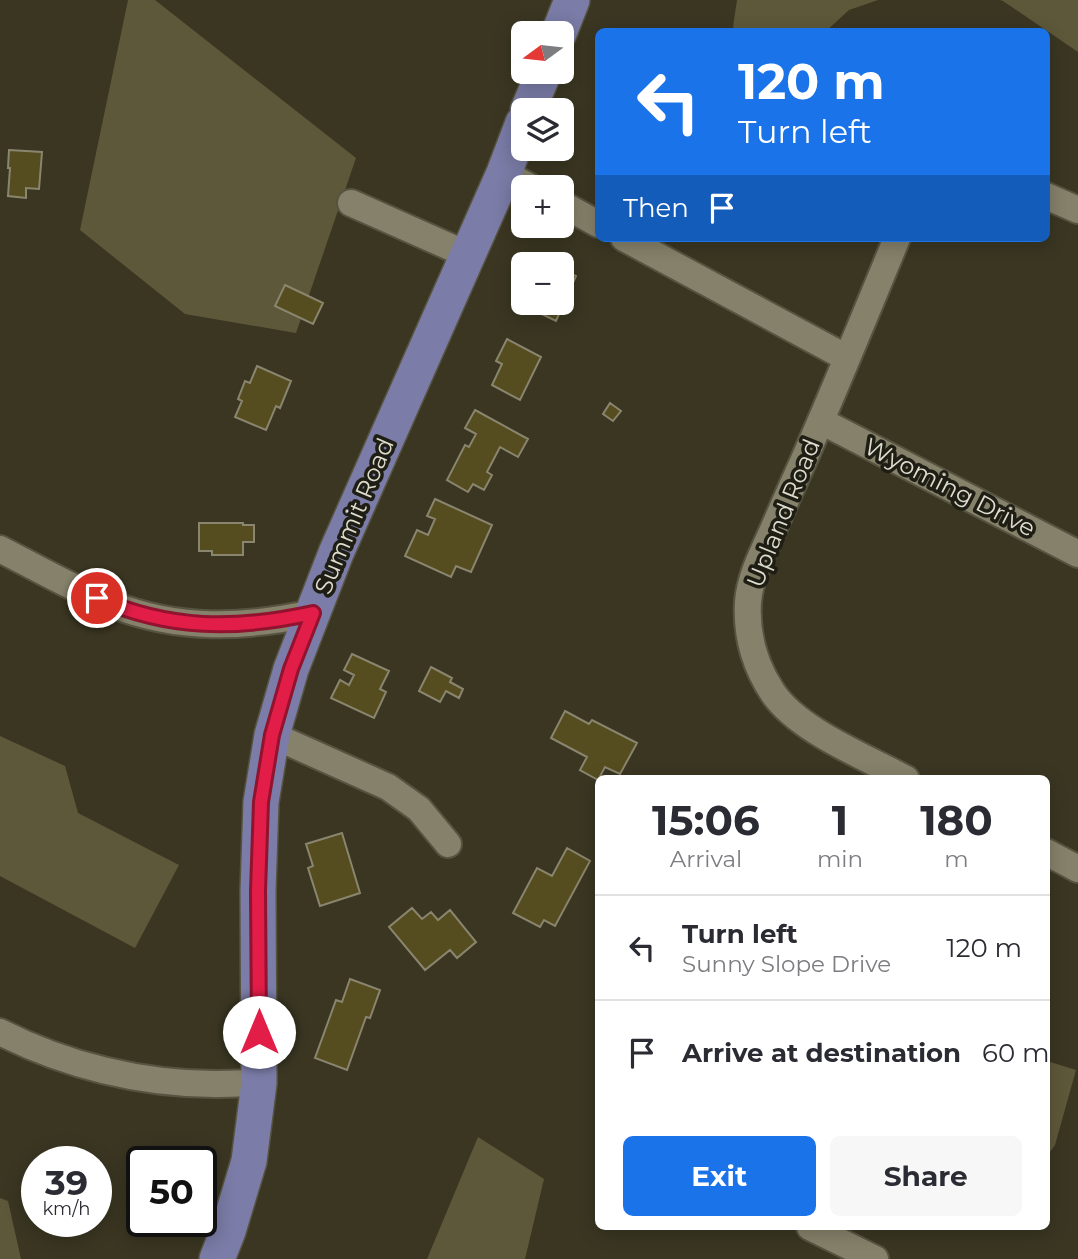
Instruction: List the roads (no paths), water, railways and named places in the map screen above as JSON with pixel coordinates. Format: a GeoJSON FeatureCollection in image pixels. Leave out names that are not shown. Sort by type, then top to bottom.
{"type":"FeatureCollection","features":[{"type":"Feature","properties":{"kind":"main road"},"geometry":{"type":"LineString","coordinates":[[564,21],[572,0]]}},
{"type":"Feature","properties":{"kind":"main road","name":"Summit Road"},"geometry":{"type":"LineString","coordinates":[[217,1259],[249,1161],[258,1083],[261,802],[272,735],[291,669],[336,553],[468,255],[511,189]]}},
{"type":"Feature","properties":{"kind":"street"},"geometry":{"type":"LineString","coordinates":[[1050,198],[1078,210]]}},
{"type":"Feature","properties":{"kind":"street"},"geometry":{"type":"LineString","coordinates":[[351,203],[468,255]]}},
{"type":"Feature","properties":{"kind":"street"},"geometry":{"type":"LineString","coordinates":[[574,211],[595,222]]}},
{"type":"Feature","properties":{"kind":"street"},"geometry":{"type":"LineString","coordinates":[[631,242],[847,358]]}},
{"type":"Feature","properties":{"kind":"street","name":"Upland Road"},"geometry":{"type":"LineString","coordinates":[[895,242],[754,573],[748,601],[748,629],[760,670],[774,695],[793,716],[817,732],[898,775]]}},
{"type":"Feature","properties":{"kind":"street","name":"Wyoming Drive"},"geometry":{"type":"LineString","coordinates":[[821,421],[1078,554]]}},
{"type":"Feature","properties":{"kind":"street"},"geometry":{"type":"LineString","coordinates":[[0,549],[113,605],[177,622],[244,625],[313,613]]}},
{"type":"Feature","properties":{"kind":"street"},"geometry":{"type":"LineString","coordinates":[[272,735],[388,787],[419,810],[448,844]]}},
{"type":"Feature","properties":{"kind":"street"},"geometry":{"type":"LineString","coordinates":[[1050,854],[1078,869]]}},
{"type":"Feature","properties":{"kind":"street"},"geometry":{"type":"LineString","coordinates":[[0,1032],[62,1058],[112,1072],[162,1081],[258,1083]]}},
{"type":"Feature","properties":{"kind":"street"},"geometry":{"type":"LineString","coordinates":[[816,1230],[875,1259]]}}]}
